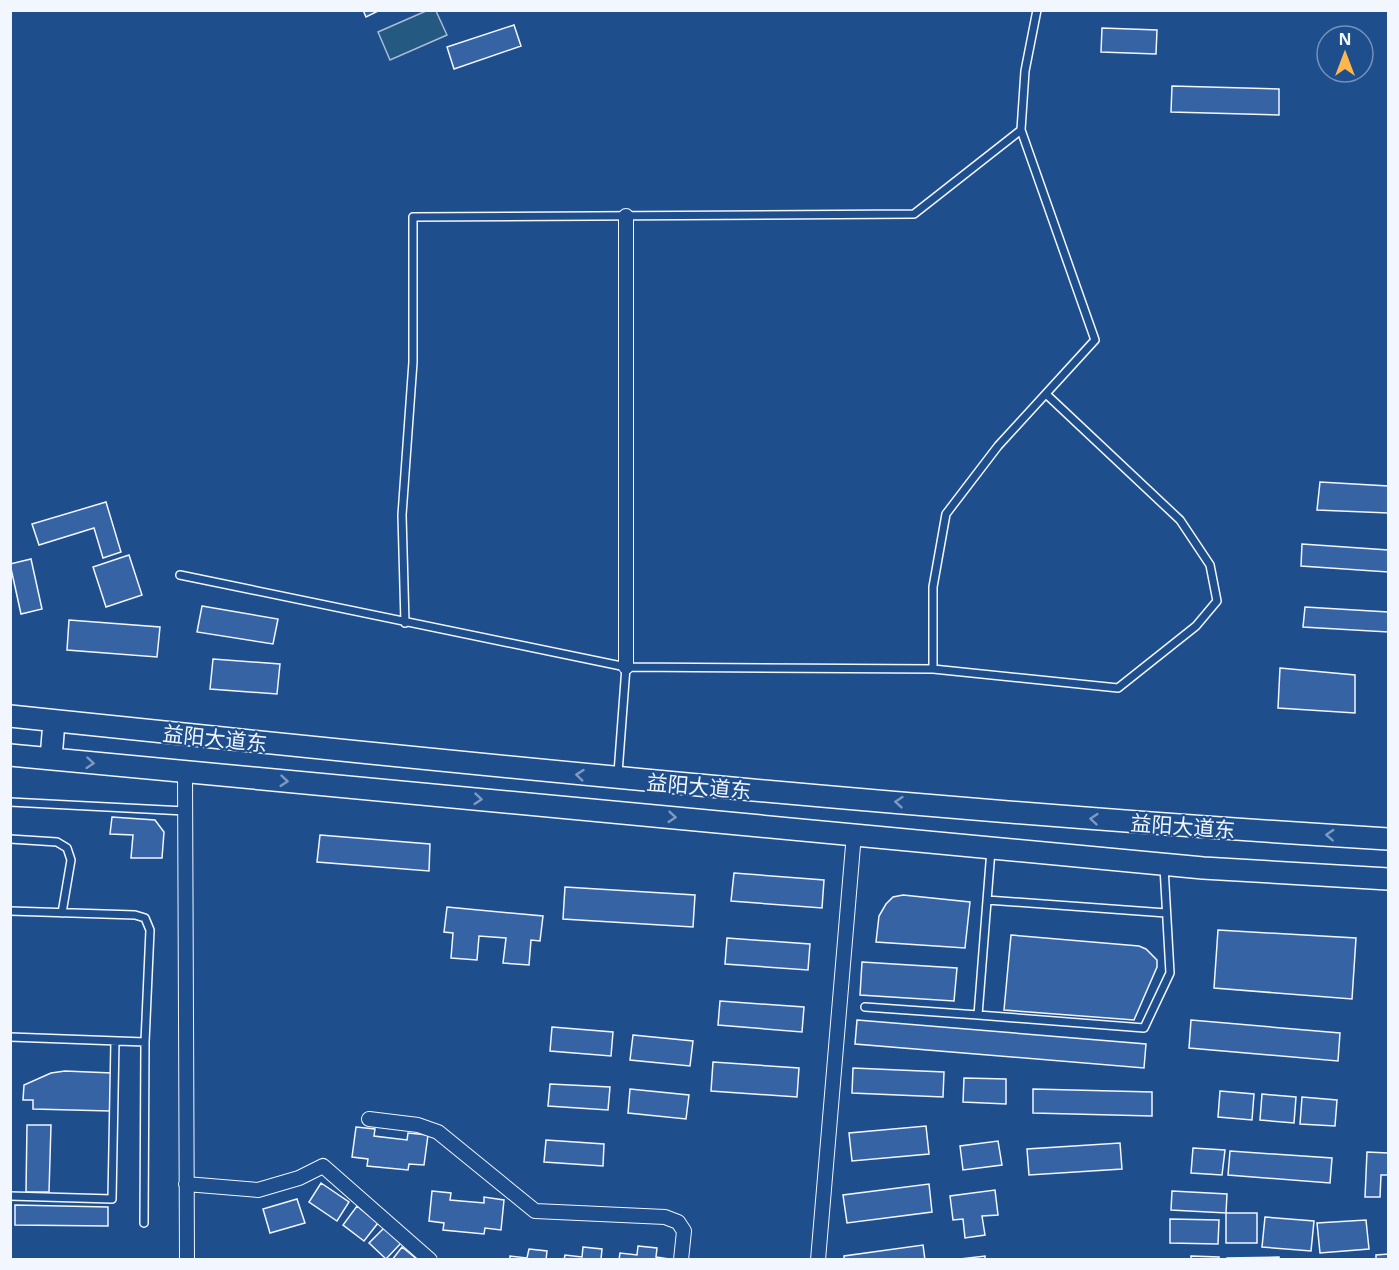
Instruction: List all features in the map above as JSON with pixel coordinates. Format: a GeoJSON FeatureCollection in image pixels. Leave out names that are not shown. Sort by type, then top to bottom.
{"type":"FeatureCollection","features":[{"type":"Feature","properties":{"kind":"main road","name":"益阳大道东"},"geometry":{"type":"LineString","coordinates":[[10,717],[618,779],[1207,828],[1389,839]]}},
{"type":"Feature","properties":{"kind":"main road"},"geometry":{"type":"LineString","coordinates":[[51,759],[54,721]]}},
{"type":"Feature","properties":{"kind":"main road"},"geometry":{"type":"LineString","coordinates":[[10,755],[1164,864],[1389,879]]}},
{"type":"Feature","properties":{"kind":"street"},"geometry":{"type":"LineString","coordinates":[[627,216],[627,668]]}},
{"type":"Feature","properties":{"kind":"street"},"geometry":{"type":"LineString","coordinates":[[185,772],[187,1260]]}},
{"type":"Feature","properties":{"kind":"street"},"geometry":{"type":"LineString","coordinates":[[818,1260],[854,834]]}},
{"type":"Feature","properties":{"kind":"street"},"geometry":{"type":"LineString","coordinates":[[369,1119],[418,1125],[438,1132],[535,1211],[665,1217],[678,1222],[684,1231],[681,1260]]}},
{"type":"Feature","properties":{"kind":"street"},"geometry":{"type":"LineString","coordinates":[[186,1184],[258,1191],[299,1178],[323,1166],[430,1260]]}},
{"type":"Feature","properties":{"kind":"lane"},"geometry":{"type":"LineString","coordinates":[[933,669],[933,587],[946,514],[998,446],[1095,340],[1021,130],[1025,70],[1037,10]]}},
{"type":"Feature","properties":{"kind":"lane"},"geometry":{"type":"LineString","coordinates":[[405,623],[402,515],[413,362],[413,218],[914,214],[1021,130]]}},
{"type":"Feature","properties":{"kind":"lane"},"geometry":{"type":"LineString","coordinates":[[180,574],[627,668],[933,669],[1118,688],[1196,626],[1216,602],[1210,566],[1180,519],[1046,394]]}},
{"type":"Feature","properties":{"kind":"lane"},"geometry":{"type":"LineString","coordinates":[[618,779],[627,668]]}},
{"type":"Feature","properties":{"kind":"lane"},"geometry":{"type":"LineString","coordinates":[[10,802],[185,811]]}},
{"type":"Feature","properties":{"kind":"lane"},"geometry":{"type":"LineString","coordinates":[[10,839],[57,842],[67,848],[70,860],[62,913]]}},
{"type":"Feature","properties":{"kind":"lane"},"geometry":{"type":"LineString","coordinates":[[978,1015],[991,847]]}},
{"type":"Feature","properties":{"kind":"lane"},"geometry":{"type":"LineString","coordinates":[[864,1007],[1144,1028],[1170,973],[1164,864]]}},
{"type":"Feature","properties":{"kind":"lane"},"geometry":{"type":"LineString","coordinates":[[987,900],[1166,913]]}},
{"type":"Feature","properties":{"kind":"lane"},"geometry":{"type":"LineString","coordinates":[[10,911],[135,915],[145,918],[150,930],[145,1042],[144,1223]]}},
{"type":"Feature","properties":{"kind":"lane"},"geometry":{"type":"LineString","coordinates":[[10,1037],[145,1042]]}},
{"type":"Feature","properties":{"kind":"lane"},"geometry":{"type":"LineString","coordinates":[[10,1196],[112,1199],[115,1041]]}},
{"type":"Feature","properties":{"kind":"shaded area"},"geometry":{"type":"Polygon","coordinates":[[[426,11],[436,11],[447,35],[390,60],[378,32],[426,11]]]}},
{"type":"Feature","properties":{"kind":"building"},"geometry":{"type":"Polygon","coordinates":[[[363,10],[380,10],[366,17],[363,10]]]}},
{"type":"Feature","properties":{"kind":"building"},"geometry":{"type":"Polygon","coordinates":[[[514,25],[521,46],[454,69],[447,47],[514,25]]]}},
{"type":"Feature","properties":{"kind":"building"},"geometry":{"type":"Polygon","coordinates":[[[1102,28],[1157,30],[1156,54],[1101,52],[1102,28]]]}},
{"type":"Feature","properties":{"kind":"building"},"geometry":{"type":"Polygon","coordinates":[[[1172,86],[1279,89],[1279,115],[1171,112],[1172,86]]]}},
{"type":"Feature","properties":{"kind":"building"},"geometry":{"type":"Polygon","coordinates":[[[1320,482],[1388,486],[1388,513],[1317,510],[1320,482]]]}},
{"type":"Feature","properties":{"kind":"building"},"geometry":{"type":"Polygon","coordinates":[[[106,502],[121,552],[103,558],[94,528],[39,545],[32,524],[106,502]]]}},
{"type":"Feature","properties":{"kind":"building"},"geometry":{"type":"Polygon","coordinates":[[[1302,544],[1388,550],[1388,572],[1301,566],[1302,544]]]}},
{"type":"Feature","properties":{"kind":"building"},"geometry":{"type":"Polygon","coordinates":[[[129,555],[142,595],[106,607],[93,567],[129,555]]]}},
{"type":"Feature","properties":{"kind":"building"},"geometry":{"type":"Polygon","coordinates":[[[31,559],[42,609],[21,614],[10,564],[31,559]]]}},
{"type":"Feature","properties":{"kind":"building"},"geometry":{"type":"Polygon","coordinates":[[[202,606],[278,619],[273,644],[197,632],[202,606]]]}},
{"type":"Feature","properties":{"kind":"building"},"geometry":{"type":"Polygon","coordinates":[[[1305,607],[1388,612],[1388,632],[1303,627],[1305,607]]]}},
{"type":"Feature","properties":{"kind":"building"},"geometry":{"type":"Polygon","coordinates":[[[69,620],[160,627],[157,657],[67,650],[69,620]]]}},
{"type":"Feature","properties":{"kind":"building"},"geometry":{"type":"Polygon","coordinates":[[[213,659],[280,664],[277,694],[210,689],[213,659]]]}},
{"type":"Feature","properties":{"kind":"building"},"geometry":{"type":"Polygon","coordinates":[[[1280,668],[1355,675],[1355,713],[1278,708],[1280,668]]]}},
{"type":"Feature","properties":{"kind":"building"},"geometry":{"type":"Polygon","coordinates":[[[112,817],[155,820],[164,832],[162,858],[131,858],[133,835],[110,834],[112,817]]]}},
{"type":"Feature","properties":{"kind":"building"},"geometry":{"type":"Polygon","coordinates":[[[320,835],[430,844],[429,871],[317,862],[320,835]]]}},
{"type":"Feature","properties":{"kind":"building"},"geometry":{"type":"Polygon","coordinates":[[[734,873],[824,880],[822,908],[731,901],[734,873]]]}},
{"type":"Feature","properties":{"kind":"building"},"geometry":{"type":"Polygon","coordinates":[[[565,887],[695,895],[693,927],[563,919],[565,887]]]}},
{"type":"Feature","properties":{"kind":"building"},"geometry":{"type":"Polygon","coordinates":[[[903,895],[970,902],[965,948],[876,942],[879,916],[893,897],[903,895]]]}},
{"type":"Feature","properties":{"kind":"building"},"geometry":{"type":"Polygon","coordinates":[[[447,907],[543,916],[540,941],[531,940],[529,965],[503,963],[506,938],[479,936],[477,960],[451,958],[453,933],[444,932],[447,907]]]}},
{"type":"Feature","properties":{"kind":"building"},"geometry":{"type":"Polygon","coordinates":[[[1218,930],[1356,938],[1352,999],[1214,988],[1218,930]]]}},
{"type":"Feature","properties":{"kind":"building"},"geometry":{"type":"Polygon","coordinates":[[[1011,935],[1139,946],[1146,949],[1157,960],[1157,967],[1134,1020],[1004,1010],[1011,935]]]}},
{"type":"Feature","properties":{"kind":"building"},"geometry":{"type":"Polygon","coordinates":[[[727,938],[810,944],[808,970],[725,964],[727,938]]]}},
{"type":"Feature","properties":{"kind":"building"},"geometry":{"type":"Polygon","coordinates":[[[862,962],[957,968],[954,1001],[860,995],[862,962]]]}},
{"type":"Feature","properties":{"kind":"building"},"geometry":{"type":"Polygon","coordinates":[[[720,1001],[804,1007],[802,1032],[718,1025],[720,1001]]]}},
{"type":"Feature","properties":{"kind":"building"},"geometry":{"type":"Polygon","coordinates":[[[857,1020],[1146,1044],[1144,1068],[855,1044],[857,1020]]]}},
{"type":"Feature","properties":{"kind":"building"},"geometry":{"type":"Polygon","coordinates":[[[1191,1020],[1340,1033],[1338,1061],[1189,1048],[1191,1020]]]}},
{"type":"Feature","properties":{"kind":"building"},"geometry":{"type":"Polygon","coordinates":[[[552,1027],[613,1032],[611,1056],[550,1051],[552,1027]]]}},
{"type":"Feature","properties":{"kind":"building"},"geometry":{"type":"Polygon","coordinates":[[[633,1035],[693,1041],[690,1066],[630,1060],[633,1035]]]}},
{"type":"Feature","properties":{"kind":"building"},"geometry":{"type":"Polygon","coordinates":[[[713,1062],[799,1068],[797,1097],[711,1091],[713,1062]]]}},
{"type":"Feature","properties":{"kind":"building"},"geometry":{"type":"Polygon","coordinates":[[[853,1068],[944,1072],[943,1097],[852,1093],[853,1068]]]}},
{"type":"Feature","properties":{"kind":"building"},"geometry":{"type":"Polygon","coordinates":[[[65,1071],[112,1073],[110,1111],[33,1109],[33,1100],[23,1100],[24,1085],[51,1073],[65,1071]]]}},
{"type":"Feature","properties":{"kind":"building"},"geometry":{"type":"Polygon","coordinates":[[[964,1078],[1006,1079],[1006,1104],[963,1102],[964,1078]]]}},
{"type":"Feature","properties":{"kind":"building"},"geometry":{"type":"Polygon","coordinates":[[[550,1084],[610,1087],[608,1110],[548,1106],[550,1084]]]}},
{"type":"Feature","properties":{"kind":"building"},"geometry":{"type":"Polygon","coordinates":[[[630,1089],[689,1095],[686,1119],[628,1113],[630,1089]]]}},
{"type":"Feature","properties":{"kind":"building"},"geometry":{"type":"Polygon","coordinates":[[[1033,1089],[1152,1092],[1152,1116],[1033,1113],[1033,1089]]]}},
{"type":"Feature","properties":{"kind":"building"},"geometry":{"type":"Polygon","coordinates":[[[1220,1091],[1254,1094],[1252,1120],[1218,1117],[1220,1091]]]}},
{"type":"Feature","properties":{"kind":"building"},"geometry":{"type":"Polygon","coordinates":[[[1262,1094],[1296,1097],[1294,1123],[1260,1120],[1262,1094]]]}},
{"type":"Feature","properties":{"kind":"building"},"geometry":{"type":"Polygon","coordinates":[[[1302,1097],[1337,1100],[1335,1126],[1300,1124],[1302,1097]]]}},
{"type":"Feature","properties":{"kind":"building"},"geometry":{"type":"Polygon","coordinates":[[[27,1125],[51,1125],[49,1192],[26,1192],[27,1125]]]}},
{"type":"Feature","properties":{"kind":"building"},"geometry":{"type":"Polygon","coordinates":[[[926,1126],[929,1154],[852,1161],[849,1133],[926,1126]]]}},
{"type":"Feature","properties":{"kind":"building"},"geometry":{"type":"Polygon","coordinates":[[[356,1127],[375,1129],[374,1136],[407,1140],[408,1133],[428,1135],[424,1165],[409,1164],[408,1170],[367,1166],[368,1159],[352,1157],[356,1127]]]}},
{"type":"Feature","properties":{"kind":"building"},"geometry":{"type":"Polygon","coordinates":[[[546,1140],[604,1144],[603,1166],[544,1162],[546,1140]]]}},
{"type":"Feature","properties":{"kind":"building"},"geometry":{"type":"Polygon","coordinates":[[[998,1141],[1002,1165],[963,1170],[960,1146],[998,1141]]]}},
{"type":"Feature","properties":{"kind":"building"},"geometry":{"type":"Polygon","coordinates":[[[1120,1143],[1122,1169],[1029,1175],[1027,1149],[1120,1143]]]}},
{"type":"Feature","properties":{"kind":"building"},"geometry":{"type":"Polygon","coordinates":[[[1193,1148],[1225,1150],[1222,1175],[1191,1173],[1193,1148]]]}},
{"type":"Feature","properties":{"kind":"building"},"geometry":{"type":"Polygon","coordinates":[[[1230,1151],[1332,1158],[1330,1183],[1228,1175],[1230,1151]]]}},
{"type":"Feature","properties":{"kind":"building"},"geometry":{"type":"Polygon","coordinates":[[[1367,1152],[1388,1153],[1388,1175],[1381,1175],[1380,1197],[1365,1197],[1367,1152]]]}},
{"type":"Feature","properties":{"kind":"building"},"geometry":{"type":"Polygon","coordinates":[[[321,1183],[349,1202],[337,1221],[309,1202],[321,1183]]]}},
{"type":"Feature","properties":{"kind":"building"},"geometry":{"type":"Polygon","coordinates":[[[929,1184],[932,1212],[847,1223],[843,1195],[929,1184]]]}},
{"type":"Feature","properties":{"kind":"building"},"geometry":{"type":"Polygon","coordinates":[[[995,1190],[998,1215],[982,1216],[985,1235],[965,1238],[963,1219],[953,1220],[950,1196],[995,1190]]]}},
{"type":"Feature","properties":{"kind":"building"},"geometry":{"type":"Polygon","coordinates":[[[432,1191],[451,1193],[450,1200],[484,1203],[484,1197],[504,1200],[501,1230],[485,1228],[484,1234],[443,1230],[444,1223],[429,1221],[432,1191]]]}},
{"type":"Feature","properties":{"kind":"building"},"geometry":{"type":"Polygon","coordinates":[[[1172,1191],[1227,1194],[1226,1213],[1171,1210],[1172,1191]]]}},
{"type":"Feature","properties":{"kind":"building"},"geometry":{"type":"Polygon","coordinates":[[[297,1199],[305,1223],[270,1233],[263,1209],[297,1199]]]}},
{"type":"Feature","properties":{"kind":"building"},"geometry":{"type":"Polygon","coordinates":[[[15,1205],[108,1207],[108,1226],[15,1225],[15,1205]]]}},
{"type":"Feature","properties":{"kind":"building"},"geometry":{"type":"Polygon","coordinates":[[[357,1206],[378,1223],[364,1241],[343,1225],[357,1206]]]}},
{"type":"Feature","properties":{"kind":"building"},"geometry":{"type":"Polygon","coordinates":[[[1226,1213],[1257,1213],[1257,1243],[1226,1243],[1226,1213]]]}},
{"type":"Feature","properties":{"kind":"building"},"geometry":{"type":"Polygon","coordinates":[[[1265,1217],[1314,1221],[1311,1251],[1262,1247],[1265,1217]]]}},
{"type":"Feature","properties":{"kind":"building"},"geometry":{"type":"Polygon","coordinates":[[[1170,1219],[1219,1220],[1218,1244],[1170,1243],[1170,1219]]]}},
{"type":"Feature","properties":{"kind":"building"},"geometry":{"type":"Polygon","coordinates":[[[1366,1220],[1369,1249],[1320,1253],[1317,1223],[1366,1220]]]}},
{"type":"Feature","properties":{"kind":"building"},"geometry":{"type":"Polygon","coordinates":[[[385,1227],[402,1242],[386,1259],[369,1243],[385,1227]]]}},
{"type":"Feature","properties":{"kind":"building"},"geometry":{"type":"Polygon","coordinates":[[[923,1245],[925,1260],[844,1260],[844,1256],[923,1245]]]}},
{"type":"Feature","properties":{"kind":"building"},"geometry":{"type":"Polygon","coordinates":[[[638,1246],[657,1248],[656,1257],[676,1260],[619,1260],[620,1253],[637,1255],[638,1246]]]}},
{"type":"Feature","properties":{"kind":"building"},"geometry":{"type":"Polygon","coordinates":[[[402,1247],[418,1260],[392,1260],[402,1247]]]}},
{"type":"Feature","properties":{"kind":"building"},"geometry":{"type":"Polygon","coordinates":[[[583,1247],[602,1249],[601,1259],[611,1260],[564,1260],[565,1255],[582,1257],[583,1247]]]}},
{"type":"Feature","properties":{"kind":"building"},"geometry":{"type":"Polygon","coordinates":[[[529,1249],[547,1251],[546,1260],[510,1260],[510,1256],[527,1258],[529,1249]]]}},
{"type":"Feature","properties":{"kind":"building"},"geometry":{"type":"Polygon","coordinates":[[[1388,1254],[1388,1260],[1376,1260],[1376,1255],[1388,1254]]]}},
{"type":"Feature","properties":{"kind":"building"},"geometry":{"type":"Polygon","coordinates":[[[985,1256],[985,1260],[951,1260],[985,1256]]]}},
{"type":"Feature","properties":{"kind":"building"},"geometry":{"type":"Polygon","coordinates":[[[1191,1256],[1219,1257],[1219,1260],[1191,1260],[1191,1256]]]}},
{"type":"Feature","properties":{"kind":"building"},"geometry":{"type":"Polygon","coordinates":[[[1279,1257],[1279,1260],[1227,1260],[1227,1258],[1279,1257]]]}}]}
